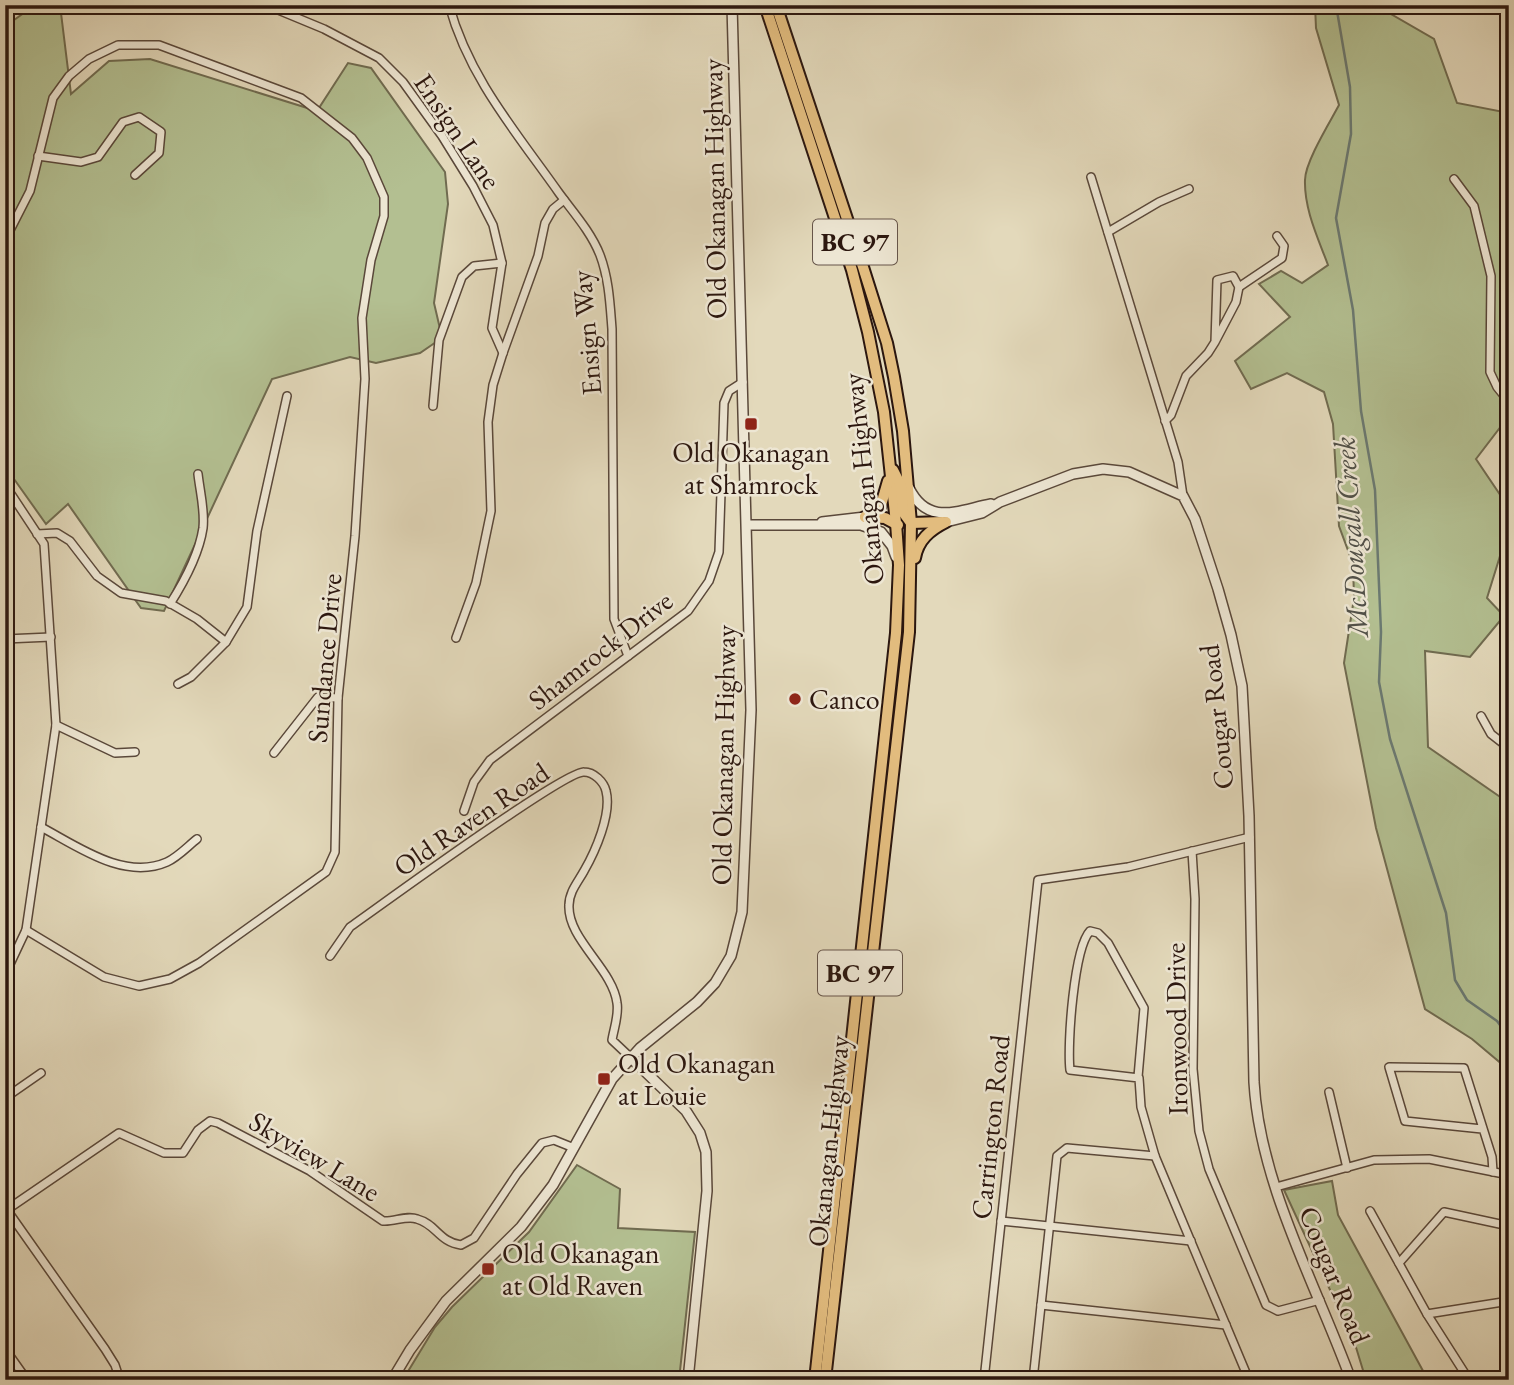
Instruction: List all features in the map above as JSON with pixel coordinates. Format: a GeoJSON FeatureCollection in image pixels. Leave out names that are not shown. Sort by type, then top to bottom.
{"type":"FeatureCollection","features":[{"type":"Feature","properties":{"kind":"highway","name":"Okanagan Highway"},"geometry":{"type":"LineString","coordinates":[[765,5],[852,271],[868,332],[884,412],[899,565],[896,632],[814,1380]]}},
{"type":"Feature","properties":{"kind":"highway","name":"Okanagan Highway"},"geometry":{"type":"LineString","coordinates":[[776,5],[887,342],[903,431],[911,523],[911,589],[896,753],[825,1380]]}},
{"type":"Feature","properties":{"kind":"highway"},"geometry":{"type":"LineString","coordinates":[[865,517],[881,505],[886,493],[890,465]]}},
{"type":"Feature","properties":{"kind":"highway"},"geometry":{"type":"LineString","coordinates":[[890,465],[901,486],[903,512],[911,523],[946,522]]}},
{"type":"Feature","properties":{"kind":"highway"},"geometry":{"type":"LineString","coordinates":[[865,517],[886,518],[896,523],[903,534],[903,564],[911,589]]}},
{"type":"Feature","properties":{"kind":"highway"},"geometry":{"type":"LineString","coordinates":[[911,589],[916,551],[920,542],[946,522]]}},
{"type":"Feature","properties":{"kind":"street","name":"Ensign Lane"},"geometry":{"type":"LineString","coordinates":[[266,5],[357,45],[379,58],[403,82],[442,136],[493,225],[502,263],[492,328],[503,353]]}},
{"type":"Feature","properties":{"kind":"street","name":"Ensign Way"},"geometry":{"type":"LineString","coordinates":[[449,5],[457,36],[469,62],[600,254],[608,285],[612,329],[614,619],[628,656]]}},
{"type":"Feature","properties":{"kind":"street","name":"Old Okanagan Highway"},"geometry":{"type":"LineString","coordinates":[[392,1380],[446,1301],[529,1217],[553,1185],[612,1079],[630,1057],[697,1002],[715,983],[731,956],[742,912],[751,710],[732,5]]}},
{"type":"Feature","properties":{"kind":"street"},"geometry":{"type":"LineString","coordinates":[[1455,7],[1470,8],[1479,5]]}},
{"type":"Feature","properties":{"kind":"street","name":"Sundance Drive"},"geometry":{"type":"LineString","coordinates":[[5,240],[30,191],[53,98],[69,76],[89,59],[118,45],[159,45],[301,98],[352,138],[367,158],[384,197],[384,216],[371,260],[362,318],[365,379],[355,536],[338,698],[335,852],[326,872],[199,963],[170,979],[139,986],[104,977],[26,930]]}},
{"type":"Feature","properties":{"kind":"street"},"geometry":{"type":"LineString","coordinates":[[38,156],[80,162],[99,157],[123,122],[139,117],[161,132],[159,153],[135,175]]}},
{"type":"Feature","properties":{"kind":"street","name":"Cougar Road"},"geometry":{"type":"LineString","coordinates":[[1091,177],[1178,462],[1183,496],[1195,519],[1231,635],[1242,686],[1250,837],[1255,1110],[1261,1145],[1351,1380]]}},
{"type":"Feature","properties":{"kind":"street"},"geometry":{"type":"LineString","coordinates":[[1454,179],[1474,206],[1484,241],[1491,276],[1490,372],[1497,387],[1509,402]]}},
{"type":"Feature","properties":{"kind":"street"},"geometry":{"type":"LineString","coordinates":[[1108,232],[1159,202],[1189,189]]}},
{"type":"Feature","properties":{"kind":"street"},"geometry":{"type":"LineString","coordinates":[[456,638],[476,583],[491,511],[488,422],[494,386],[538,256],[545,223],[553,209],[564,200]]}},
{"type":"Feature","properties":{"kind":"street"},"geometry":{"type":"LineString","coordinates":[[1239,287],[1282,258],[1284,246],[1278,236]]}},
{"type":"Feature","properties":{"kind":"street"},"geometry":{"type":"LineString","coordinates":[[433,406],[439,340],[462,277],[474,266],[502,263]]}},
{"type":"Feature","properties":{"kind":"street"},"geometry":{"type":"LineString","coordinates":[[1165,421],[1171,415],[1186,376],[1208,353],[1215,342],[1236,302],[1239,287],[1233,276],[1217,280],[1215,342]]}},
{"type":"Feature","properties":{"kind":"street","name":"Shamrock Drive"},"geometry":{"type":"LineString","coordinates":[[464,811],[474,782],[490,760],[688,611],[709,581],[719,552],[724,403],[729,391],[743,382]]}},
{"type":"Feature","properties":{"kind":"street"},"geometry":{"type":"LineString","coordinates":[[178,684],[191,677],[226,642],[247,607],[257,531],[287,396]]}},
{"type":"Feature","properties":{"kind":"street"},"geometry":{"type":"LineString","coordinates":[[908,485],[923,507],[940,513],[1000,502],[1073,474],[1103,469],[1129,472],[1183,496]]}},
{"type":"Feature","properties":{"kind":"street"},"geometry":{"type":"LineString","coordinates":[[170,604],[190,568],[202,531],[203,513],[198,474]]}},
{"type":"Feature","properties":{"kind":"street"},"geometry":{"type":"LineString","coordinates":[[5,485],[44,544],[56,725],[26,930],[10,964],[5,968]]}},
{"type":"Feature","properties":{"kind":"street"},"geometry":{"type":"LineString","coordinates":[[946,522],[982,513],[1000,502]]}},
{"type":"Feature","properties":{"kind":"street"},"geometry":{"type":"LineString","coordinates":[[812,524],[865,517]]}},
{"type":"Feature","properties":{"kind":"street"},"geometry":{"type":"LineString","coordinates":[[747,525],[861,525],[873,528],[881,532],[892,546],[899,565]]}},
{"type":"Feature","properties":{"kind":"street"},"geometry":{"type":"LineString","coordinates":[[37,534],[57,533],[70,541],[97,576],[121,593],[166,601],[197,619],[226,642]]}},
{"type":"Feature","properties":{"kind":"street"},"geometry":{"type":"LineString","coordinates":[[5,639],[51,637]]}},
{"type":"Feature","properties":{"kind":"street"},"geometry":{"type":"LineString","coordinates":[[275,753],[318,697],[338,698]]}},
{"type":"Feature","properties":{"kind":"street"},"geometry":{"type":"LineString","coordinates":[[1481,716],[1492,734],[1509,748]]}},
{"type":"Feature","properties":{"kind":"street"},"geometry":{"type":"LineString","coordinates":[[56,725],[115,753],[135,752]]}},
{"type":"Feature","properties":{"kind":"street","name":"Old Raven Road"},"geometry":{"type":"LineString","coordinates":[[330,956],[350,927],[536,798],[577,773],[585,771],[597,777],[606,790],[608,806],[596,850],[570,896],[568,909],[573,924],[616,994],[618,1010],[612,1040],[630,1057]]}},
{"type":"Feature","properties":{"kind":"street"},"geometry":{"type":"LineString","coordinates":[[41,827],[100,858],[137,869],[168,862],[197,838]]}},
{"type":"Feature","properties":{"kind":"street"},"geometry":{"type":"LineString","coordinates":[[1192,851],[1250,837]]}},
{"type":"Feature","properties":{"kind":"street","name":"Carrington Road"},"geometry":{"type":"LineString","coordinates":[[984,1380],[1038,880],[1128,867],[1192,851]]}},
{"type":"Feature","properties":{"kind":"street","name":"Ironwood Drive"},"geometry":{"type":"LineString","coordinates":[[1192,851],[1195,900],[1193,1069],[1199,1131],[1209,1169],[1266,1306],[1278,1311],[1320,1300]]}},
{"type":"Feature","properties":{"kind":"street"},"geometry":{"type":"LineString","coordinates":[[1138,1077],[1144,1008],[1108,943],[1098,933],[1090,931],[1084,937],[1079,957],[1068,1053],[1070,1070],[1139,1078],[1144,1118],[1155,1156],[1249,1380]]}},
{"type":"Feature","properties":{"kind":"street"},"geometry":{"type":"LineString","coordinates":[[630,1057],[686,1111],[700,1133],[706,1152],[707,1191],[688,1380]]}},
{"type":"Feature","properties":{"kind":"street"},"geometry":{"type":"LineString","coordinates":[[1482,1129],[1405,1121],[1389,1067],[1464,1068],[1492,1157],[1493,1172]]}},
{"type":"Feature","properties":{"kind":"street"},"geometry":{"type":"LineString","coordinates":[[5,1098],[41,1073]]}},
{"type":"Feature","properties":{"kind":"street","name":"Cougar Road"},"geometry":{"type":"LineString","coordinates":[[1329,1092],[1347,1168]]}},
{"type":"Feature","properties":{"kind":"street","name":"Skyview Lane"},"geometry":{"type":"LineString","coordinates":[[6,1211],[119,1133],[164,1153],[183,1153],[198,1130],[210,1121],[310,1171],[383,1221],[414,1217],[427,1223],[443,1239],[461,1245],[474,1238],[517,1174],[542,1143],[555,1140],[574,1148]]}},
{"type":"Feature","properties":{"kind":"street"},"geometry":{"type":"LineString","coordinates":[[1033,1380],[1057,1156],[1067,1148],[1155,1156]]}},
{"type":"Feature","properties":{"kind":"street","name":"Cougar Road"},"geometry":{"type":"LineString","coordinates":[[1276,1187],[1374,1160],[1429,1159],[1509,1175]]}},
{"type":"Feature","properties":{"kind":"street"},"geometry":{"type":"LineString","coordinates":[[6,1211],[105,1349],[120,1380]]}},
{"type":"Feature","properties":{"kind":"street"},"geometry":{"type":"LineString","coordinates":[[1370,1211],[1426,1314],[1469,1380]]}},
{"type":"Feature","properties":{"kind":"street"},"geometry":{"type":"LineString","coordinates":[[1399,1263],[1444,1212],[1509,1226]]}},
{"type":"Feature","properties":{"kind":"street"},"geometry":{"type":"LineString","coordinates":[[1001,1221],[1191,1241]]}},
{"type":"Feature","properties":{"kind":"street"},"geometry":{"type":"LineString","coordinates":[[1426,1314],[1509,1301]]}},
{"type":"Feature","properties":{"kind":"street"},"geometry":{"type":"LineString","coordinates":[[1041,1305],[1226,1325]]}},
{"type":"Feature","properties":{"kind":"street"},"geometry":{"type":"LineString","coordinates":[[5,1349],[27,1380]]}},
{"type":"Feature","properties":{"kind":"green space"},"geometry":{"type":"Polygon","coordinates":[[[35,5],[60,5],[71,94],[109,61],[150,59],[317,111],[348,63],[371,68],[445,172],[448,204],[434,303],[441,333],[439,340],[420,353],[376,363],[350,357],[272,379],[164,611],[141,608],[68,504],[46,524],[14,479],[13,471],[5,458],[10,436],[5,431],[5,17],[9,14],[7,25],[35,5]]]}},
{"type":"Feature","properties":{"kind":"green space"},"geometry":{"type":"Polygon","coordinates":[[[1315,5],[1387,5],[1391,14],[1434,39],[1457,103],[1509,113],[1509,428],[1502,425],[1476,459],[1509,508],[1509,527],[1487,598],[1504,616],[1470,657],[1425,651],[1428,747],[1506,801],[1509,843],[1509,1070],[1472,1039],[1425,1009],[1376,828],[1344,663],[1354,598],[1353,564],[1339,526],[1333,424],[1324,392],[1287,373],[1251,389],[1235,361],[1290,317],[1259,284],[1281,271],[1302,283],[1328,265],[1312,223],[1305,191],[1309,163],[1339,105],[1316,28],[1315,5]]]}},
{"type":"Feature","properties":{"kind":"green space"},"geometry":{"type":"Polygon","coordinates":[[[577,1165],[620,1189],[618,1228],[695,1232],[679,1380],[407,1380],[407,1373],[435,1327],[529,1232],[577,1165]]]}},
{"type":"Feature","properties":{"kind":"green space"},"geometry":{"type":"Polygon","coordinates":[[[1332,1181],[1338,1215],[1428,1380],[1366,1380],[1355,1344],[1284,1190],[1332,1181]]]}},
{"type":"Feature","properties":{"kind":"waterway","name":"McDougall Creek"},"geometry":{"type":"LineString","coordinates":[[1336,5],[1350,87],[1351,134],[1336,218],[1353,310],[1361,411],[1375,490],[1381,632],[1379,682],[1390,739],[1446,913],[1455,980],[1467,1000],[1497,1021],[1509,1037]]}},
{"type":"Feature","properties":{"kind":"place","name":"Old Okanagan at Shamrock"},"geometry":{"type":"Point","coordinates":[751,424]}},
{"type":"Feature","properties":{"kind":"place","name":"Canco"},"geometry":{"type":"Point","coordinates":[795,699]}},
{"type":"Feature","properties":{"kind":"place","name":"Old Okanagan at Louie"},"geometry":{"type":"Point","coordinates":[604,1079]}},
{"type":"Feature","properties":{"kind":"place","name":"Old Okanagan at Old Raven"},"geometry":{"type":"Point","coordinates":[488,1269]}}]}
